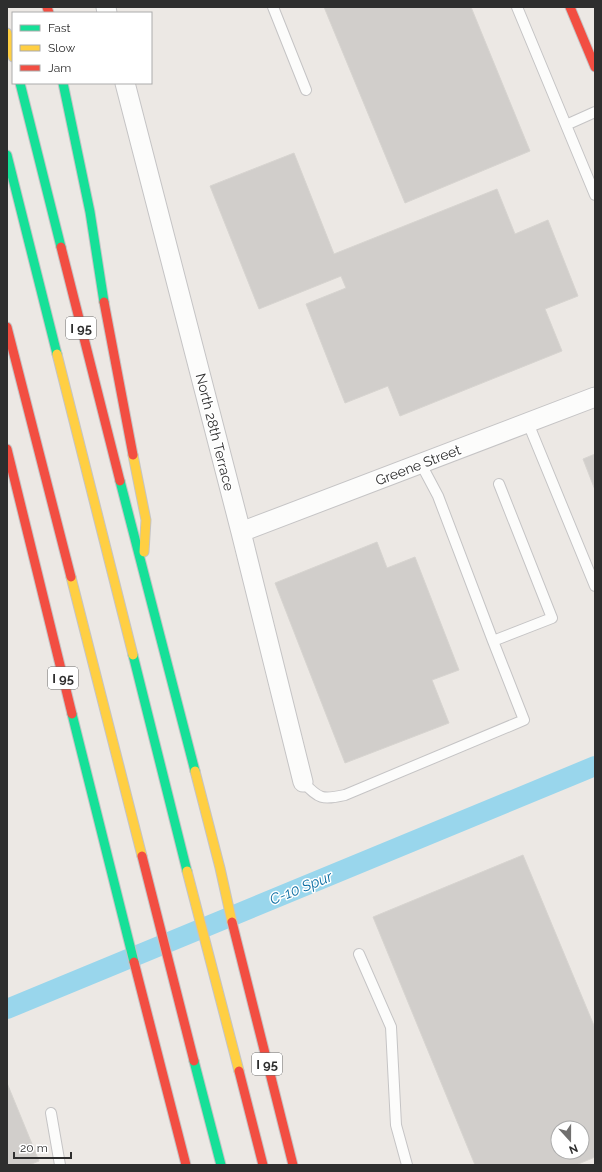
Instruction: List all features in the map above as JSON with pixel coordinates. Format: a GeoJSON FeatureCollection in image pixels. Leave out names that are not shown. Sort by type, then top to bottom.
{"type":"FeatureCollection","features":[{"type":"Feature","properties":{"kind":"main road"},"geometry":{"type":"LineString","coordinates":[[570,7],[595,67]]}},
{"type":"Feature","properties":{"kind":"main road"},"geometry":{"type":"LineString","coordinates":[[7,33],[12,53]]}},
{"type":"Feature","properties":{"kind":"main road","name":"I 95"},"geometry":{"type":"LineString","coordinates":[[20,84],[143,573],[220,868],[242,963],[293,1165]]}},
{"type":"Feature","properties":{"kind":"main road"},"geometry":{"type":"LineString","coordinates":[[63,84],[90,212],[108,326],[146,520],[143,573]]}},
{"type":"Feature","properties":{"kind":"main road"},"geometry":{"type":"LineString","coordinates":[[7,155],[191,886],[263,1165]]}},
{"type":"Feature","properties":{"kind":"main road"},"geometry":{"type":"LineString","coordinates":[[7,327],[221,1165]]}},
{"type":"Feature","properties":{"kind":"main road","name":"I 95"},"geometry":{"type":"LineString","coordinates":[[7,449],[144,1005],[186,1165]]}},
{"type":"Feature","properties":{"kind":"street","name":"North 28th Terrace"},"geometry":{"type":"LineString","coordinates":[[125,84],[241,532],[303,782]]}},
{"type":"Feature","properties":{"kind":"street","name":"Greene Street"},"geometry":{"type":"LineString","coordinates":[[241,532],[595,398]]}},
{"type":"Feature","properties":{"kind":"lane"},"geometry":{"type":"LineString","coordinates":[[273,7],[306,90]]}},
{"type":"Feature","properties":{"kind":"lane"},"geometry":{"type":"LineString","coordinates":[[517,7],[595,195]]}},
{"type":"Feature","properties":{"kind":"lane"},"geometry":{"type":"LineString","coordinates":[[566,124],[595,112]]}},
{"type":"Feature","properties":{"kind":"lane"},"geometry":{"type":"LineString","coordinates":[[528,423],[595,586]]}},
{"type":"Feature","properties":{"kind":"lane"},"geometry":{"type":"LineString","coordinates":[[303,782],[313,793],[327,799],[345,795],[524,720],[438,496],[421,464]]}},
{"type":"Feature","properties":{"kind":"lane"},"geometry":{"type":"LineString","coordinates":[[493,641],[552,618],[498,484]]}},
{"type":"Feature","properties":{"kind":"lane"},"geometry":{"type":"LineString","coordinates":[[359,954],[391,1027],[396,1125],[407,1165]]}},
{"type":"Feature","properties":{"kind":"lane"},"geometry":{"type":"LineString","coordinates":[[51,1113],[60,1165]]}},
{"type":"Feature","properties":{"kind":"building"},"geometry":{"type":"Polygon","coordinates":[[[324,7],[471,7],[530,151],[405,203],[324,7]]]}},
{"type":"Feature","properties":{"kind":"building"},"geometry":{"type":"Polygon","coordinates":[[[294,153],[334,254],[497,189],[515,234],[548,220],[578,296],[545,309],[562,351],[400,416],[388,386],[345,403],[306,304],[346,288],[341,276],[259,309],[210,186],[294,153]]]}},
{"type":"Feature","properties":{"kind":"building"},"geometry":{"type":"Polygon","coordinates":[[[595,454],[595,490],[583,459],[595,454]]]}},
{"type":"Feature","properties":{"kind":"building"},"geometry":{"type":"Polygon","coordinates":[[[377,542],[387,568],[415,557],[459,670],[432,680],[449,723],[345,763],[275,583],[377,542]]]}},
{"type":"Feature","properties":{"kind":"building"},"geometry":{"type":"Polygon","coordinates":[[[523,855],[595,1028],[595,1157],[590,1159],[590,1120],[550,1120],[550,1160],[588,1160],[576,1165],[475,1165],[373,917],[523,855]]]}},
{"type":"Feature","properties":{"kind":"building"},"geometry":{"type":"Polygon","coordinates":[[[7,1083],[39,1161],[29,1165],[7,1165],[7,1083]]]}},
{"type":"Feature","properties":{"kind":"waterway","name":"C-10 Spur"},"geometry":{"type":"LineString","coordinates":[[7,1009],[595,766]]}},
{"type":"Feature","properties":{"kind":"traffic: fast"},"geometry":{"type":"LineString","coordinates":[[20,84],[61,247]]}},
{"type":"Feature","properties":{"kind":"traffic: fast"},"geometry":{"type":"LineString","coordinates":[[63,84],[90,212],[104,302]]}},
{"type":"Feature","properties":{"kind":"traffic: fast"},"geometry":{"type":"LineString","coordinates":[[7,155],[57,354]]}},
{"type":"Feature","properties":{"kind":"traffic: fast"},"geometry":{"type":"LineString","coordinates":[[120,481],[195,771]]}},
{"type":"Feature","properties":{"kind":"traffic: fast"},"geometry":{"type":"LineString","coordinates":[[133,655],[187,871]]}},
{"type":"Feature","properties":{"kind":"traffic: fast"},"geometry":{"type":"LineString","coordinates":[[72,714],[134,962]]}},
{"type":"Feature","properties":{"kind":"traffic: fast"},"geometry":{"type":"LineString","coordinates":[[194,1061],[221,1165]]}},
{"type":"Feature","properties":{"kind":"traffic: slow"},"geometry":{"type":"LineString","coordinates":[[7,33],[12,53]]}},
{"type":"Feature","properties":{"kind":"traffic: slow"},"geometry":{"type":"LineString","coordinates":[[57,354],[133,655]]}},
{"type":"Feature","properties":{"kind":"traffic: slow"},"geometry":{"type":"LineString","coordinates":[[133,455],[146,520],[144,552]]}},
{"type":"Feature","properties":{"kind":"traffic: slow"},"geometry":{"type":"LineString","coordinates":[[71,577],[142,856]]}},
{"type":"Feature","properties":{"kind":"traffic: slow"},"geometry":{"type":"LineString","coordinates":[[195,771],[232,922]]}},
{"type":"Feature","properties":{"kind":"traffic: slow"},"geometry":{"type":"LineString","coordinates":[[187,871],[239,1071]]}},
{"type":"Feature","properties":{"kind":"traffic: jam"},"geometry":{"type":"LineString","coordinates":[[47,7],[49,12]]}},
{"type":"Feature","properties":{"kind":"traffic: jam"},"geometry":{"type":"LineString","coordinates":[[570,7],[595,67]]}},
{"type":"Feature","properties":{"kind":"traffic: jam"},"geometry":{"type":"LineString","coordinates":[[61,247],[120,481]]}},
{"type":"Feature","properties":{"kind":"traffic: jam"},"geometry":{"type":"LineString","coordinates":[[104,302],[133,455]]}},
{"type":"Feature","properties":{"kind":"traffic: jam"},"geometry":{"type":"LineString","coordinates":[[7,327],[71,577]]}},
{"type":"Feature","properties":{"kind":"traffic: jam"},"geometry":{"type":"LineString","coordinates":[[7,449],[72,714]]}},
{"type":"Feature","properties":{"kind":"traffic: jam"},"geometry":{"type":"LineString","coordinates":[[142,856],[194,1061]]}},
{"type":"Feature","properties":{"kind":"traffic: jam"},"geometry":{"type":"LineString","coordinates":[[232,922],[293,1165]]}},
{"type":"Feature","properties":{"kind":"traffic: jam"},"geometry":{"type":"LineString","coordinates":[[134,962],[186,1165]]}},
{"type":"Feature","properties":{"kind":"traffic: jam"},"geometry":{"type":"LineString","coordinates":[[239,1071],[263,1165]]}}]}
